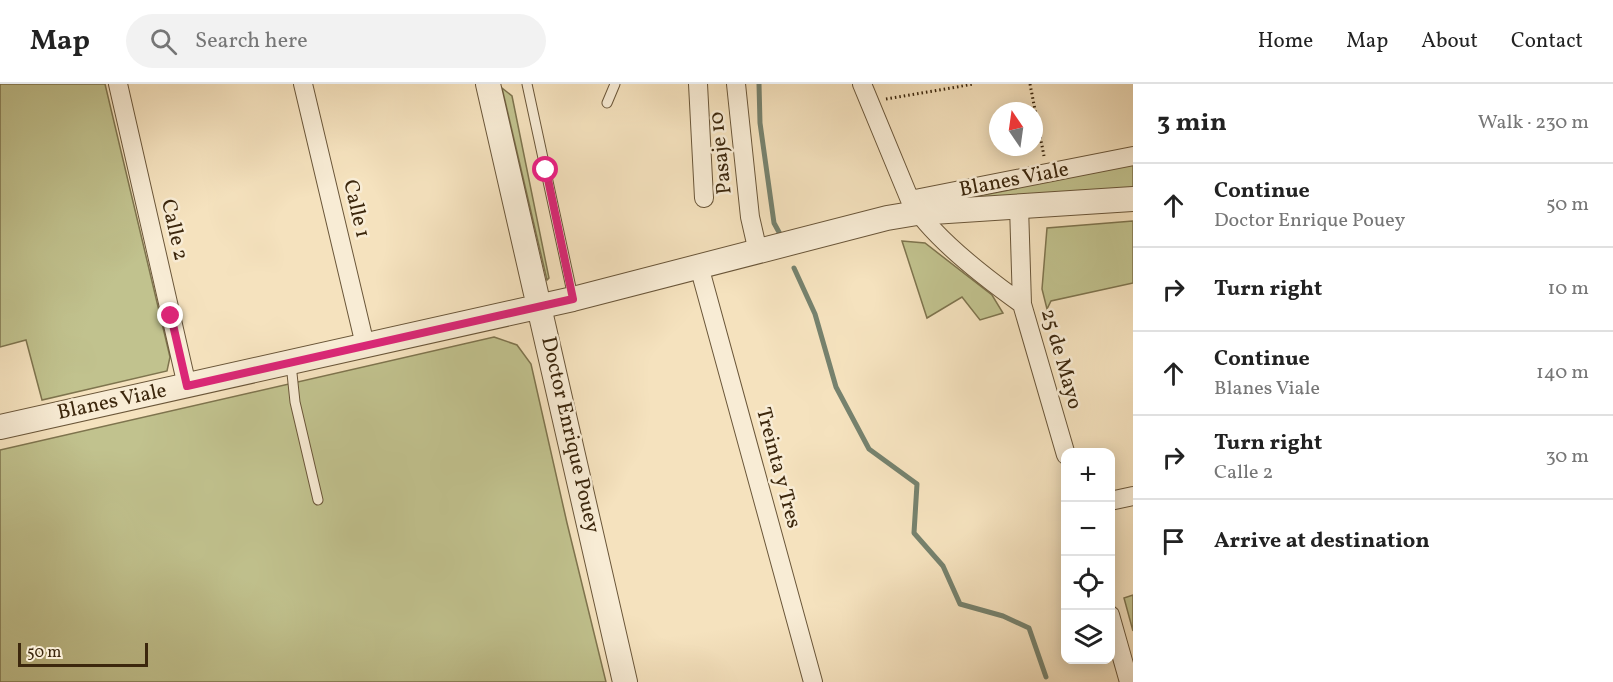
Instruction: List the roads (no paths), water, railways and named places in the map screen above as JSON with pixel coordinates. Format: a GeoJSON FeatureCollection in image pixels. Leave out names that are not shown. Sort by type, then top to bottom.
{"type":"FeatureCollection","features":[{"type":"Feature","properties":{"kind":"street","name":"Calle 2"},"geometry":{"type":"LineString","coordinates":[[118,84],[187,386]]}},
{"type":"Feature","properties":{"kind":"street","name":"Calle 1"},"geometry":{"type":"LineString","coordinates":[[303,84],[365,345]]}},
{"type":"Feature","properties":{"kind":"street","name":"Doctor Enrique Pouey"},"geometry":{"type":"LineString","coordinates":[[488,84],[541,307],[625,682]]}},
{"type":"Feature","properties":{"kind":"street"},"geometry":{"type":"LineString","coordinates":[[698,84],[704,198]]}},
{"type":"Feature","properties":{"kind":"street","name":"Pasaje 10"},"geometry":{"type":"LineString","coordinates":[[736,84],[750,217],[758,252]]}},
{"type":"Feature","properties":{"kind":"street","name":"25 de Mayo"},"geometry":{"type":"LineString","coordinates":[[862,84],[913,207],[990,281],[1022,304],[1063,448]]}},
{"type":"Feature","properties":{"kind":"street","name":"Blanes Viale"},"geometry":{"type":"LineString","coordinates":[[0,427],[541,307],[887,218],[913,207],[1047,174],[1133,156]]}},
{"type":"Feature","properties":{"kind":"street","name":"Blanes Viale"},"geometry":{"type":"LineString","coordinates":[[913,207],[1019,206],[1133,199]]}},
{"type":"Feature","properties":{"kind":"street"},"geometry":{"type":"LineString","coordinates":[[1019,206],[1022,304]]}},
{"type":"Feature","properties":{"kind":"street","name":"Pasaje 10"},"geometry":{"type":"LineString","coordinates":[[750,217],[758,252]]}},
{"type":"Feature","properties":{"kind":"street","name":"Treinta y Tres"},"geometry":{"type":"LineString","coordinates":[[699,266],[813,682]]}},
{"type":"Feature","properties":{"kind":"street"},"geometry":{"type":"LineString","coordinates":[[1115,500],[1133,496]]}},
{"type":"Feature","properties":{"kind":"street"},"geometry":{"type":"LineString","coordinates":[[1115,633],[1129,682]]}},
{"type":"Feature","properties":{"kind":"lane"},"geometry":{"type":"LineString","coordinates":[[527,84],[573,299]]}},
{"type":"Feature","properties":{"kind":"lane"},"geometry":{"type":"LineString","coordinates":[[607,103],[615,84]]}},
{"type":"Feature","properties":{"kind":"lane"},"geometry":{"type":"LineString","coordinates":[[291,362],[295,402],[318,500]]}},
{"type":"Feature","properties":{"kind":"waterway"},"geometry":{"type":"LineString","coordinates":[[759,84],[760,123],[774,223],[780,234]]}},
{"type":"Feature","properties":{"kind":"waterway"},"geometry":{"type":"LineString","coordinates":[[794,268],[815,314],[836,387],[869,449],[917,484],[914,533],[943,566],[960,604],[1003,616],[1029,628],[1046,677]]}}]}
